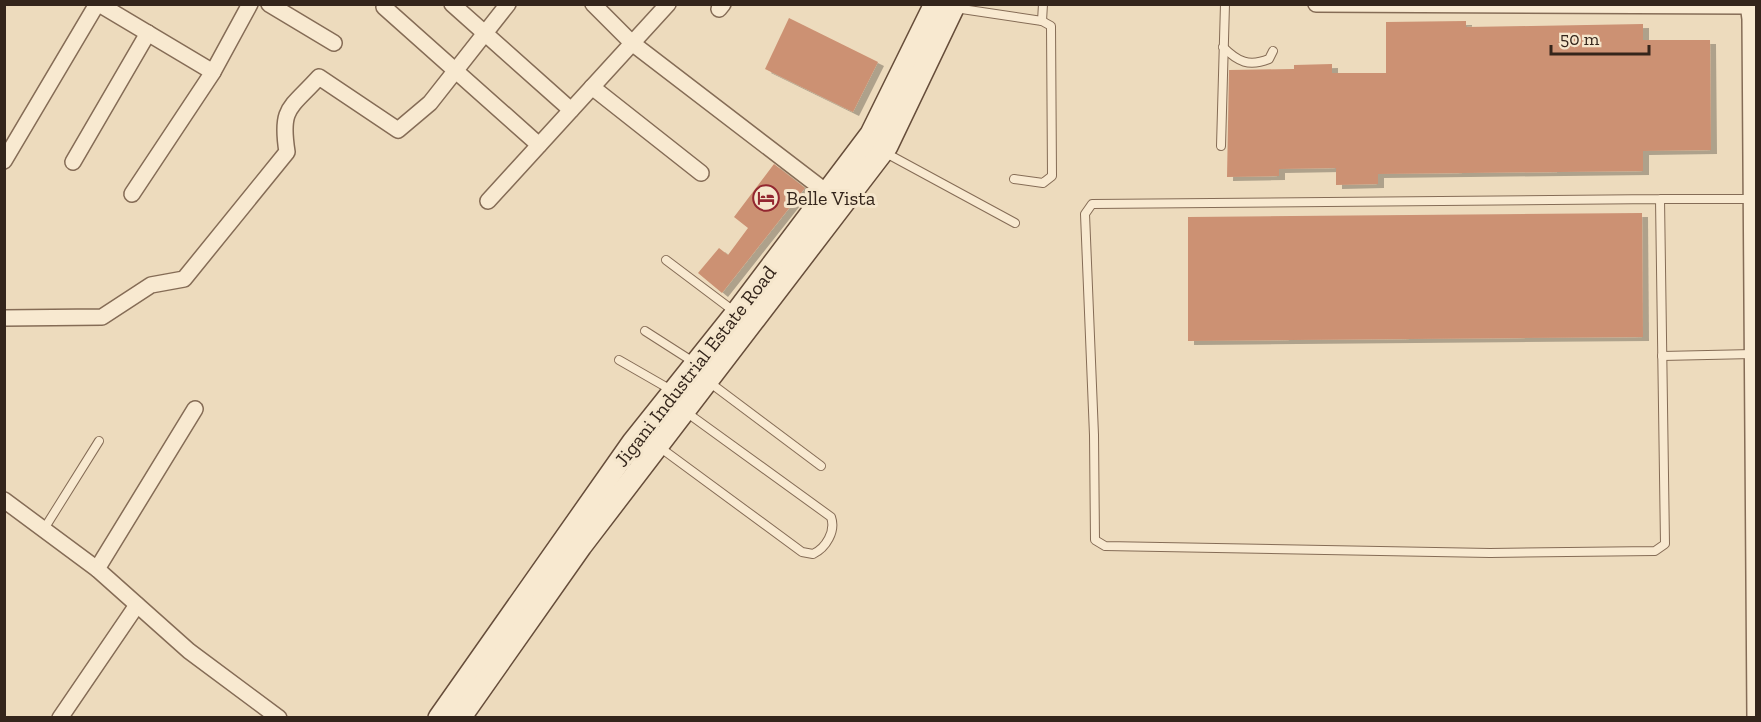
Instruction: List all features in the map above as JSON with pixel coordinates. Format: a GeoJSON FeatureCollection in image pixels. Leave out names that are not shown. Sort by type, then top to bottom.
{"type":"FeatureCollection","features":[{"type":"Feature","properties":{"kind":"main road","name":"Jigani Industrial Estate Road"},"geometry":{"type":"LineString","coordinates":[[439,717],[633,442],[675,392],[702,372],[883,152],[948,6]]}},
{"type":"Feature","properties":{"kind":"main road","name":"Jigani Industrial Estate Road"},"geometry":{"type":"LineString","coordinates":[[460,717],[581,546],[685,411],[702,372],[736,313],[829,194],[871,134],[948,6]]}},
{"type":"Feature","properties":{"kind":"street"},"geometry":{"type":"LineString","coordinates":[[4,161],[98,4],[213,72]]}},
{"type":"Feature","properties":{"kind":"street"},"geometry":{"type":"LineString","coordinates":[[132,194],[213,72],[250,4]]}},
{"type":"Feature","properties":{"kind":"street"},"geometry":{"type":"LineString","coordinates":[[269,4],[334,43]]}},
{"type":"Feature","properties":{"kind":"street"},"geometry":{"type":"LineString","coordinates":[[452,4],[571,110]]}},
{"type":"Feature","properties":{"kind":"street"},"geometry":{"type":"LineString","coordinates":[[4,318],[102,317],[151,285],[184,279],[287,152],[283,126],[285,115],[318,77],[398,130],[430,103],[508,4]]}},
{"type":"Feature","properties":{"kind":"street"},"geometry":{"type":"LineString","coordinates":[[593,4],[632,43],[829,194]]}},
{"type":"Feature","properties":{"kind":"street"},"geometry":{"type":"LineString","coordinates":[[488,201],[668,4]]}},
{"type":"Feature","properties":{"kind":"street"},"geometry":{"type":"LineString","coordinates":[[1316,4],[1751,12],[1756,473],[1755,717]]}},
{"type":"Feature","properties":{"kind":"street"},"geometry":{"type":"LineString","coordinates":[[384,7],[539,145]]}},
{"type":"Feature","properties":{"kind":"street"},"geometry":{"type":"LineString","coordinates":[[73,162],[148,33]]}},
{"type":"Feature","properties":{"kind":"street"},"geometry":{"type":"LineString","coordinates":[[592,87],[701,173]]}},
{"type":"Feature","properties":{"kind":"street"},"geometry":{"type":"LineString","coordinates":[[97,569],[195,409]]}},
{"type":"Feature","properties":{"kind":"street"},"geometry":{"type":"LineString","coordinates":[[4,500],[97,569],[189,651],[279,717]]}},
{"type":"Feature","properties":{"kind":"street"},"geometry":{"type":"LineString","coordinates":[[60,717],[137,605]]}},
{"type":"Feature","properties":{"kind":"lane"},"geometry":{"type":"LineString","coordinates":[[1042,21],[1043,4]]}},
{"type":"Feature","properties":{"kind":"lane"},"geometry":{"type":"LineString","coordinates":[[1221,146],[1225,4]]}},
{"type":"Feature","properties":{"kind":"lane"},"geometry":{"type":"LineString","coordinates":[[948,6],[1042,21],[1051,26],[1052,176],[1044,183],[1014,179]]}},
{"type":"Feature","properties":{"kind":"lane"},"geometry":{"type":"LineString","coordinates":[[1224,47],[1239,61],[1248,64],[1269,59],[1274,51]]}},
{"type":"Feature","properties":{"kind":"lane"},"geometry":{"type":"LineString","coordinates":[[883,152],[1015,223]]}},
{"type":"Feature","properties":{"kind":"lane"},"geometry":{"type":"LineString","coordinates":[[1660,200],[1665,544],[1655,551],[1490,553],[1105,546],[1095,540],[1094,435],[1085,214],[1092,204],[1752,199]]}},
{"type":"Feature","properties":{"kind":"lane"},"geometry":{"type":"LineString","coordinates":[[666,260],[736,313]]}},
{"type":"Feature","properties":{"kind":"lane"},"geometry":{"type":"LineString","coordinates":[[645,331],[702,372],[821,466]]}},
{"type":"Feature","properties":{"kind":"lane"},"geometry":{"type":"LineString","coordinates":[[1662,356],[1754,354]]}},
{"type":"Feature","properties":{"kind":"lane"},"geometry":{"type":"LineString","coordinates":[[619,360],[675,392]]}},
{"type":"Feature","properties":{"kind":"lane"},"geometry":{"type":"LineString","coordinates":[[658,445],[802,552],[813,554],[822,547],[833,528],[831,517],[685,411]]}},
{"type":"Feature","properties":{"kind":"lane"},"geometry":{"type":"LineString","coordinates":[[44,530],[99,441]]}},
{"type":"Feature","properties":{"kind":"building"},"geometry":{"type":"Polygon","coordinates":[[[789,18],[878,62],[853,112],[765,69],[789,18]]]}},
{"type":"Feature","properties":{"kind":"building"},"geometry":{"type":"Polygon","coordinates":[[[1466,21],[1466,27],[1643,24],[1643,40],[1710,40],[1711,150],[1643,151],[1643,171],[1378,174],[1378,184],[1336,185],[1336,168],[1279,169],[1279,176],[1227,177],[1229,70],[1294,69],[1294,65],[1332,64],[1332,73],[1386,73],[1386,22],[1466,21]]]}},
{"type":"Feature","properties":{"kind":"building"},"geometry":{"type":"Polygon","coordinates":[[[774,164],[805,188],[722,293],[698,273],[719,248],[728,255],[748,228],[734,217],[774,164]]]}},
{"type":"Feature","properties":{"kind":"building"},"geometry":{"type":"Polygon","coordinates":[[[1642,213],[1643,337],[1188,341],[1188,217],[1642,213]]]}},
{"type":"Feature","properties":{"kind":"place","name":"Belle Vista"},"geometry":{"type":"Point","coordinates":[766,198]}}]}
